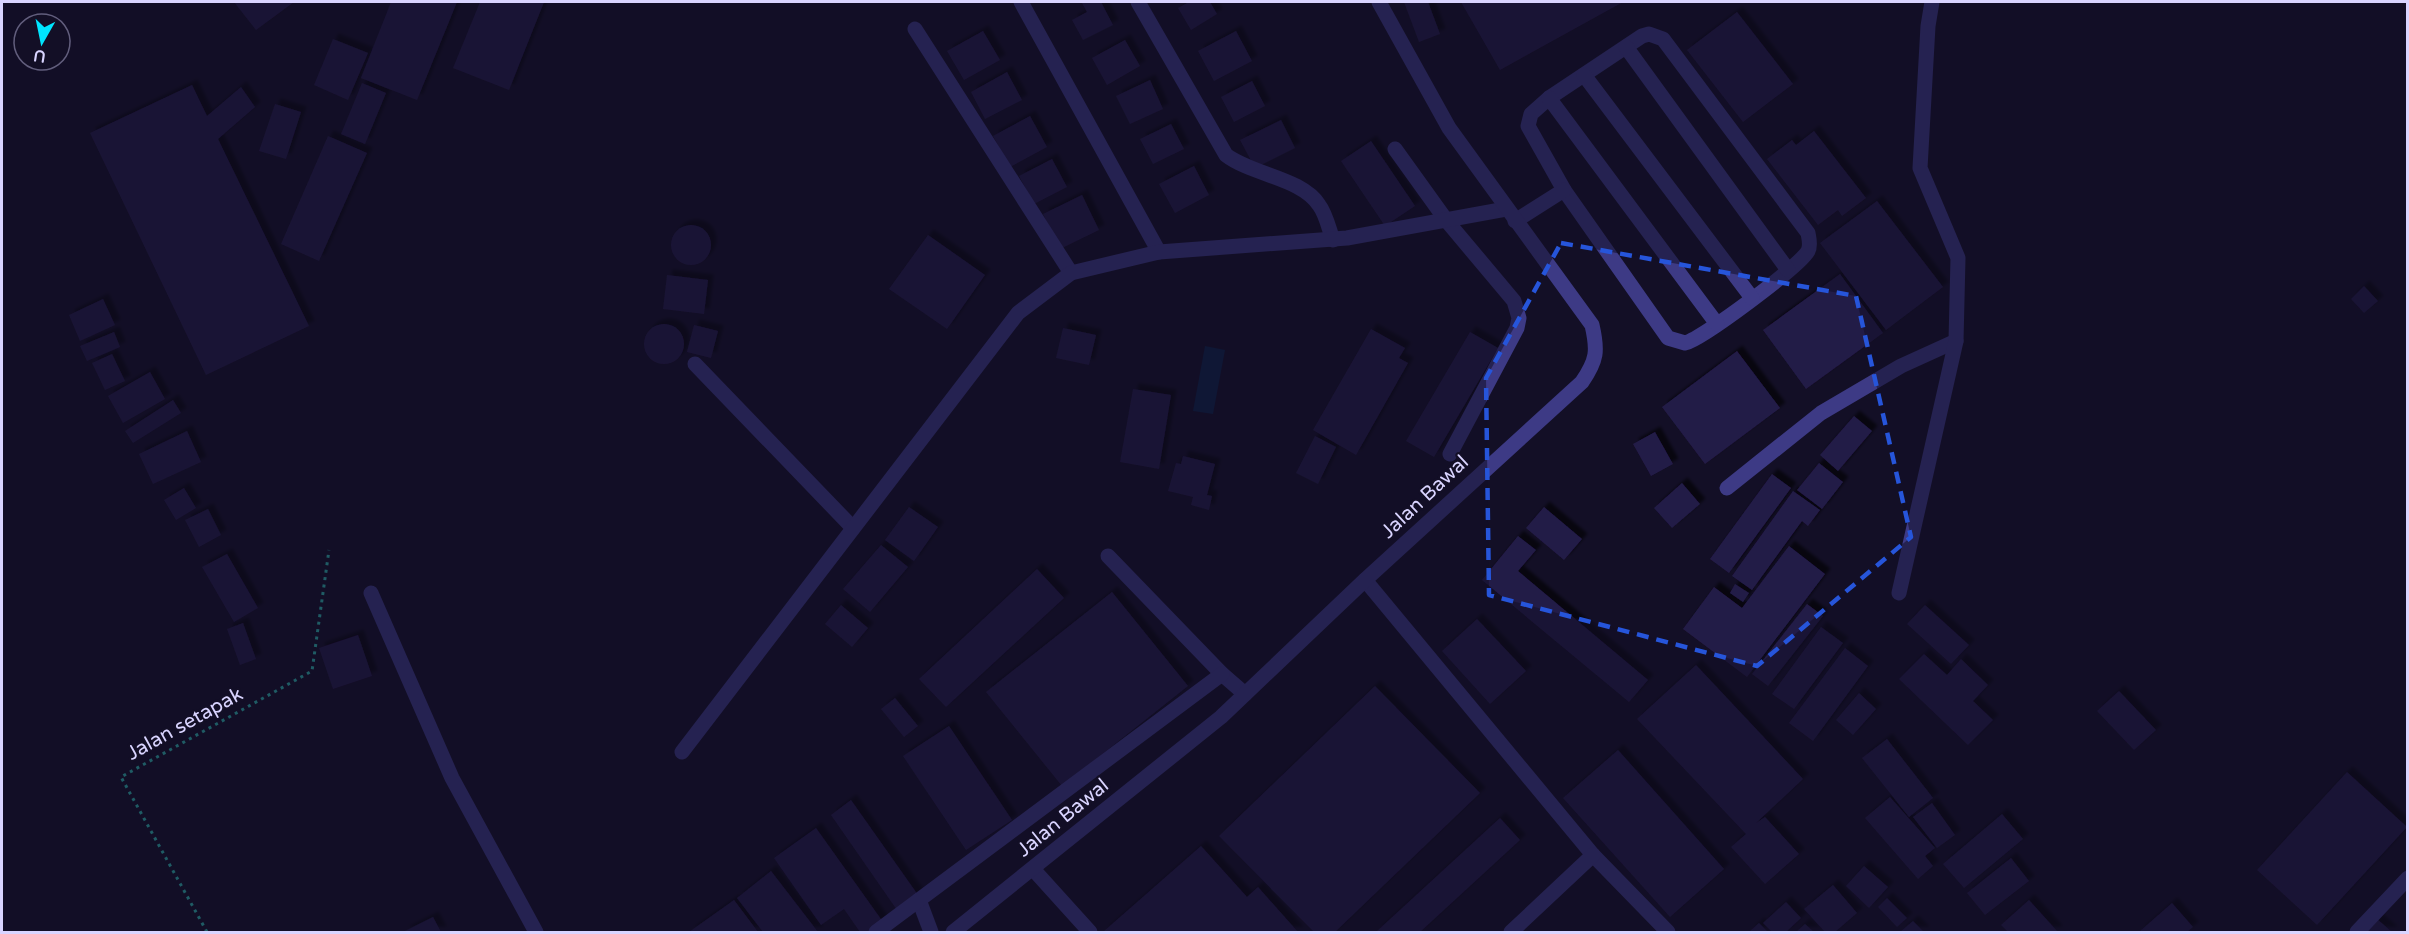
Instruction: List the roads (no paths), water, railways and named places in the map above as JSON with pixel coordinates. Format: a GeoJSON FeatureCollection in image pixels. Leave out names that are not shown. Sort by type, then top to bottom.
{"type":"FeatureCollection","features":[{"type":"Feature","properties":{"kind":"street"},"geometry":{"type":"LineString","coordinates":[[1021,2],[1159,252]]}},
{"type":"Feature","properties":{"kind":"street"},"geometry":{"type":"LineString","coordinates":[[1138,2],[1226,155],[1238,165],[1298,187],[1310,196],[1319,204],[1332,240]]}},
{"type":"Feature","properties":{"kind":"street","name":"Jalan Bawal"},"geometry":{"type":"LineString","coordinates":[[953,933],[1212,724],[1365,580],[1582,382],[1594,366],[1597,345],[1592,325],[1449,128],[1379,2]]}},
{"type":"Feature","properties":{"kind":"street"},"geometry":{"type":"LineString","coordinates":[[1899,593],[1956,341],[1958,258],[1920,168],[1928,26],[1932,2]]}},
{"type":"Feature","properties":{"kind":"street"},"geometry":{"type":"LineString","coordinates":[[915,29],[1071,273]]}},
{"type":"Feature","properties":{"kind":"street"},"geometry":{"type":"LineString","coordinates":[[1649,34],[1663,39],[1808,233],[1810,246],[1807,253],[1788,270],[1717,324],[1685,343],[1668,338],[1564,190],[1528,126],[1531,114],[1584,75],[1649,34]]}},
{"type":"Feature","properties":{"kind":"street"},"geometry":{"type":"LineString","coordinates":[[1626,47],[1788,270]]}},
{"type":"Feature","properties":{"kind":"street"},"geometry":{"type":"LineString","coordinates":[[1584,75],[1752,298]]}},
{"type":"Feature","properties":{"kind":"street"},"geometry":{"type":"LineString","coordinates":[[1550,98],[1717,324]]}},
{"type":"Feature","properties":{"kind":"street"},"geometry":{"type":"LineString","coordinates":[[1395,149],[1446,220],[1514,301],[1519,318],[1517,328],[1450,454]]}},
{"type":"Feature","properties":{"kind":"street"},"geometry":{"type":"LineString","coordinates":[[682,752],[1018,313],[1071,273],[1159,252],[1332,240],[1446,220],[1510,215],[1564,190]]}},
{"type":"Feature","properties":{"kind":"street"},"geometry":{"type":"LineString","coordinates":[[1728,488],[1821,413],[1901,366],[1956,341]]}},
{"type":"Feature","properties":{"kind":"street"},"geometry":{"type":"LineString","coordinates":[[695,364],[853,528]]}},
{"type":"Feature","properties":{"kind":"street"},"geometry":{"type":"LineString","coordinates":[[1108,556],[1222,674],[1245,694]]}},
{"type":"Feature","properties":{"kind":"street"},"geometry":{"type":"LineString","coordinates":[[1365,580],[1593,855],[1668,933]]}},
{"type":"Feature","properties":{"kind":"street"},"geometry":{"type":"LineString","coordinates":[[371,593],[452,778],[536,933]]}},
{"type":"Feature","properties":{"kind":"street"},"geometry":{"type":"LineString","coordinates":[[876,933],[1222,674]]}},
{"type":"Feature","properties":{"kind":"street"},"geometry":{"type":"LineString","coordinates":[[1511,933],[1593,855]]}},
{"type":"Feature","properties":{"kind":"street"},"geometry":{"type":"LineString","coordinates":[[1032,869],[1090,933]]}},
{"type":"Feature","properties":{"kind":"street"},"geometry":{"type":"LineString","coordinates":[[2357,933],[2408,878]]}},
{"type":"Feature","properties":{"kind":"street"},"geometry":{"type":"LineString","coordinates":[[920,900],[931,933]]}},
{"type":"Feature","properties":{"kind":"water"},"geometry":{"type":"Polygon","coordinates":[[[1205,346],[1225,350],[1213,414],[1193,411],[1205,346]]]}}]}
